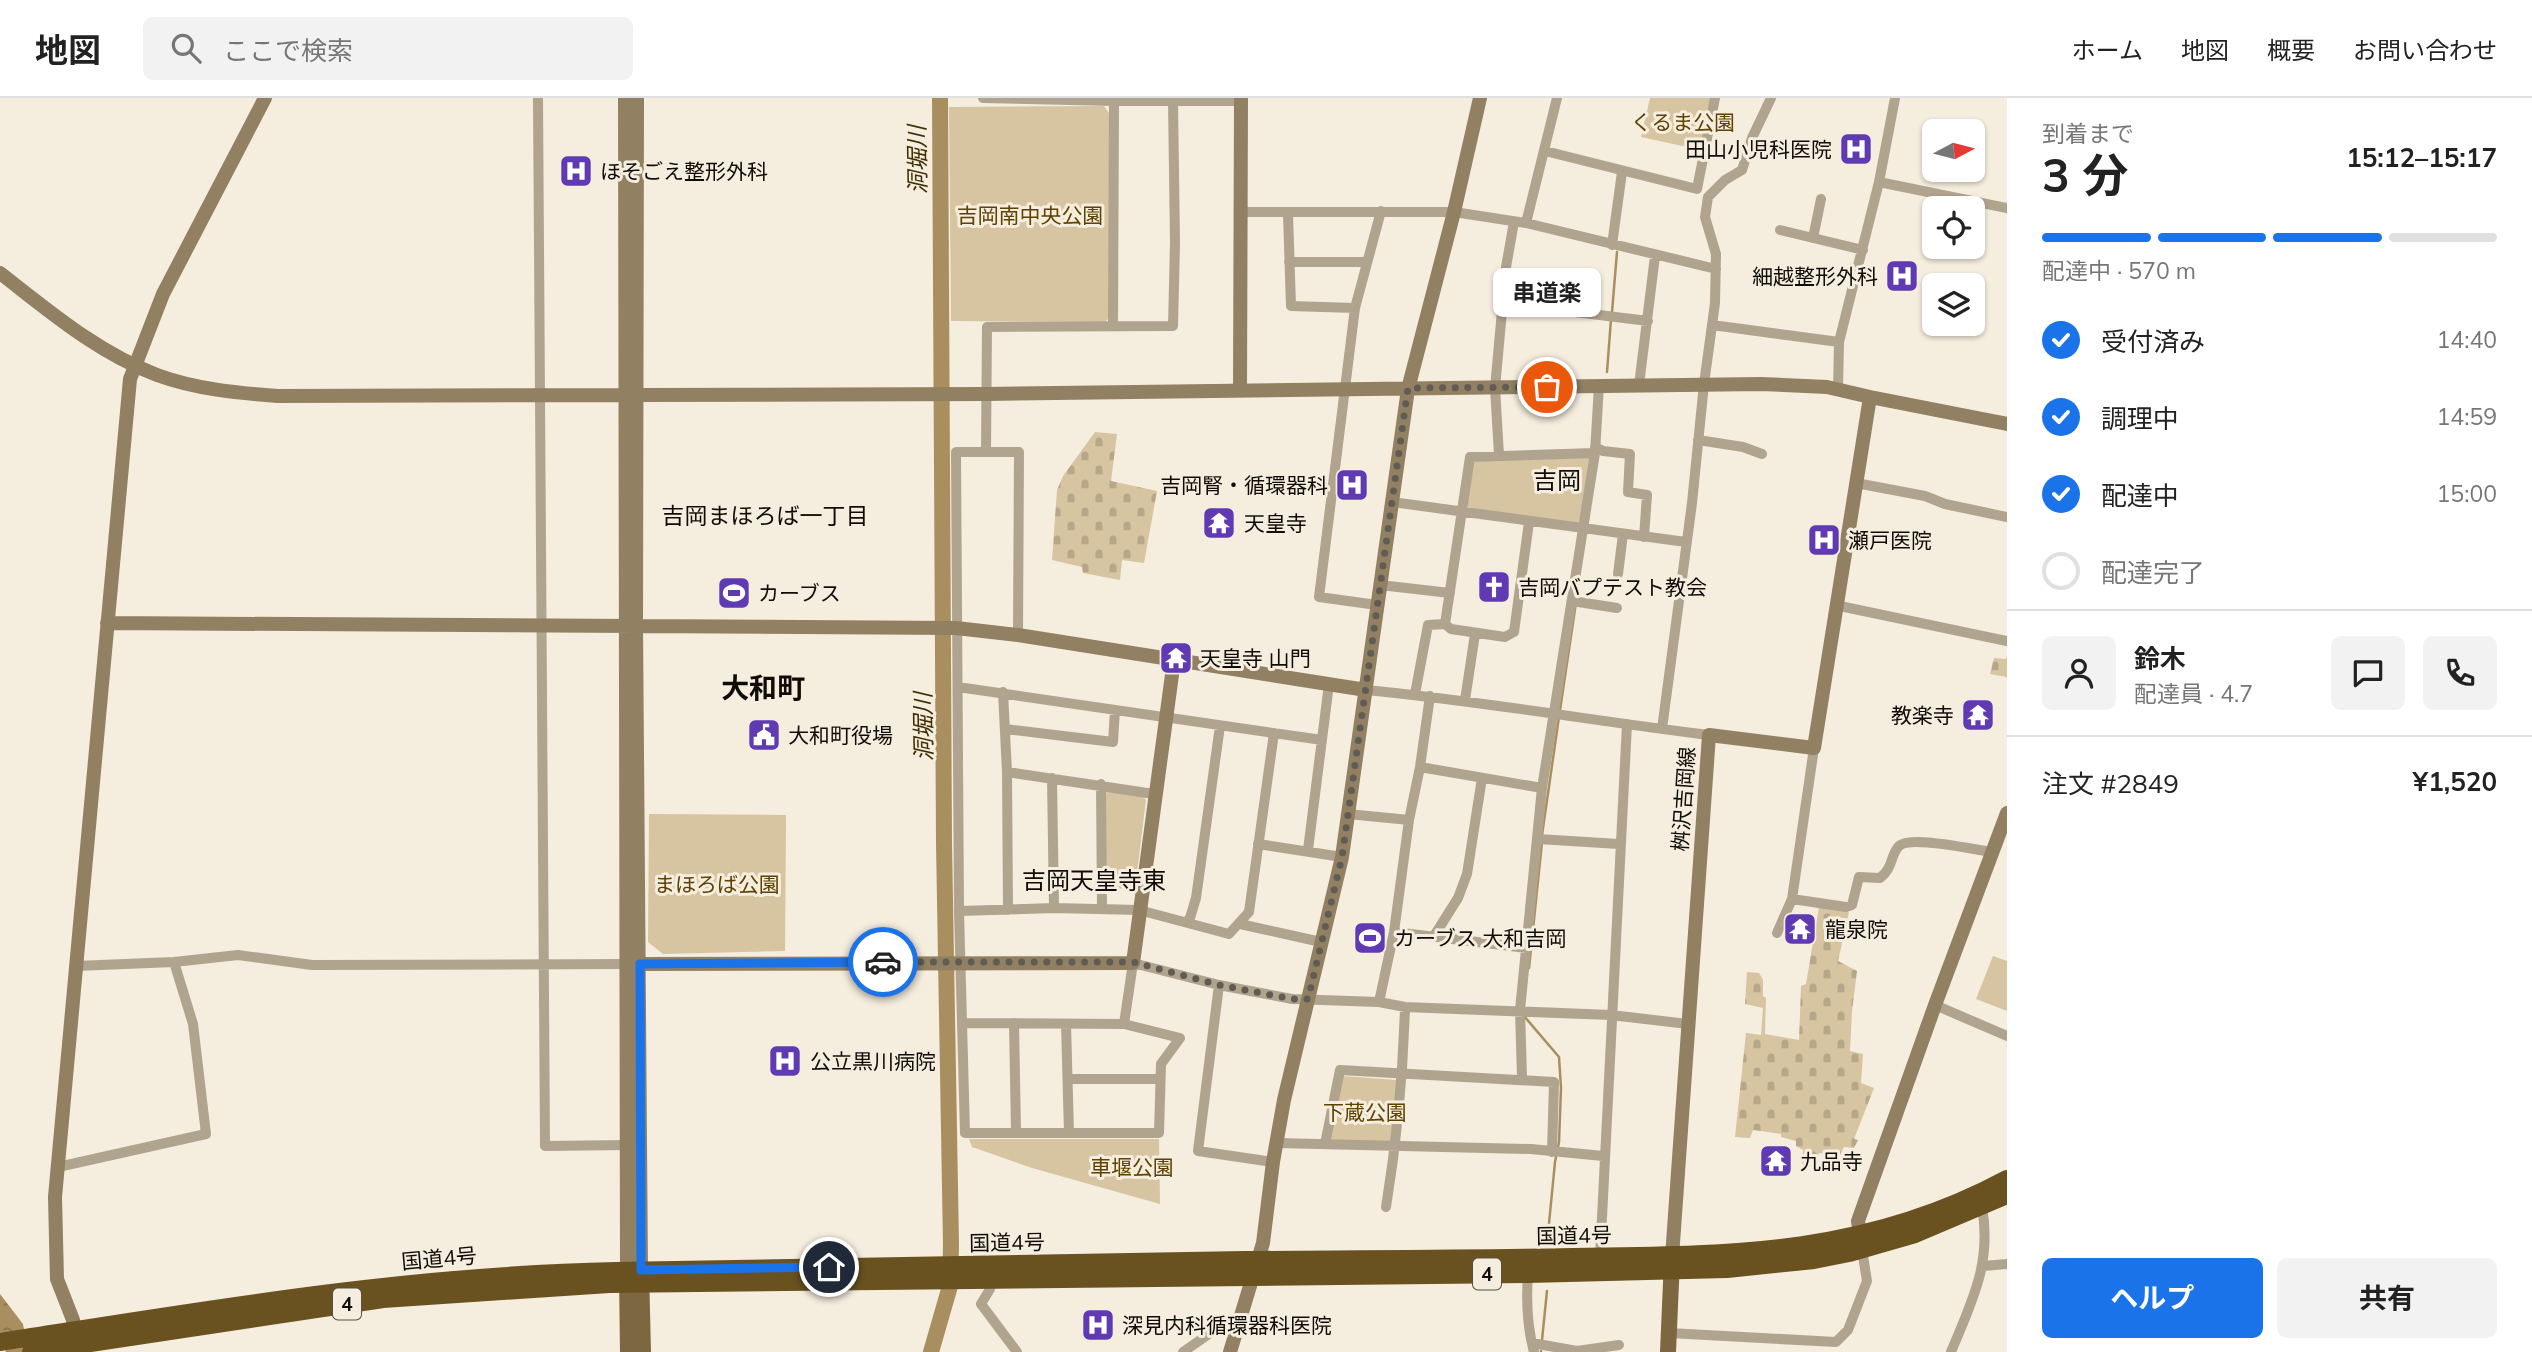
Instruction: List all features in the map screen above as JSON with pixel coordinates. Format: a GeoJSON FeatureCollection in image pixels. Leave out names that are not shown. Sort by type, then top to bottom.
{"type":"FeatureCollection","features":[{"type":"Feature","properties":{"kind":"highway","name":"国道4号"},"geometry":{"type":"LineString","coordinates":[[1861,1243],[1973,1197],[2007,1178]]}},
{"type":"Feature","properties":{"kind":"highway","name":"国道4号"},"geometry":{"type":"LineString","coordinates":[[0,1342],[51,1341],[378,1286],[490,1276],[634,1277],[1256,1268],[1528,1274],[1672,1264],[1861,1243],[1915,1234],[2007,1195]]}},
{"type":"Feature","properties":{"kind":"highway","name":"国道4号"},"geometry":{"type":"LineString","coordinates":[[956,1272],[990,1279],[1600,1257],[1672,1264]]}},
{"type":"Feature","properties":{"kind":"highway","name":"国道4号"},"geometry":{"type":"LineString","coordinates":[[31,1352],[51,1341]]}},
{"type":"Feature","properties":{"kind":"main road"},"geometry":{"type":"LineString","coordinates":[[1668,1352],[1672,1264]]}},
{"type":"Feature","properties":{"kind":"main road"},"geometry":{"type":"LineString","coordinates":[[628,1352],[634,1277]]}},
{"type":"Feature","properties":{"kind":"main road"},"geometry":{"type":"LineString","coordinates":[[634,1277],[643,1352]]}},
{"type":"Feature","properties":{"kind":"street"},"geometry":{"type":"LineString","coordinates":[[76,1337],[55,1265],[58,1167],[131,379],[163,294],[264,98]]}},
{"type":"Feature","properties":{"kind":"street"},"geometry":{"type":"LineString","coordinates":[[538,98],[545,1146],[626,1145]]}},
{"type":"Feature","properties":{"kind":"street"},"geometry":{"type":"LineString","coordinates":[[625,98],[630,396],[634,1277]]}},
{"type":"Feature","properties":{"kind":"street"},"geometry":{"type":"LineString","coordinates":[[630,396],[637,98]]}},
{"type":"Feature","properties":{"kind":"street"},"geometry":{"type":"LineString","coordinates":[[983,98],[1114,101],[1241,99],[1240,390]]}},
{"type":"Feature","properties":{"kind":"street"},"geometry":{"type":"LineString","coordinates":[[1230,1352],[1263,1243],[1284,1100],[1342,857],[1408,388],[1454,212],[1480,98]]}},
{"type":"Feature","properties":{"kind":"street"},"geometry":{"type":"LineString","coordinates":[[1526,223],[1557,98]]}},
{"type":"Feature","properties":{"kind":"street"},"geometry":{"type":"LineString","coordinates":[[1697,189],[1715,98]]}},
{"type":"Feature","properties":{"kind":"street"},"geometry":{"type":"LineString","coordinates":[[1662,729],[1712,325],[1716,254],[1705,216],[1708,197],[1725,180],[1742,170],[1752,138],[1771,98]]}},
{"type":"Feature","properties":{"kind":"street"},"geometry":{"type":"LineString","coordinates":[[1838,390],[1839,342],[1879,182],[1895,98]]}},
{"type":"Feature","properties":{"kind":"street"},"geometry":{"type":"LineString","coordinates":[[1113,325],[1114,101]]}},
{"type":"Feature","properties":{"kind":"street"},"geometry":{"type":"LineString","coordinates":[[986,452],[987,327],[1173,326],[1173,101]]}},
{"type":"Feature","properties":{"kind":"street"},"geometry":{"type":"LineString","coordinates":[[1545,151],[1697,189],[1708,197]]}},
{"type":"Feature","properties":{"kind":"street"},"geometry":{"type":"LineString","coordinates":[[1612,245],[1622,172]]}},
{"type":"Feature","properties":{"kind":"street"},"geometry":{"type":"LineString","coordinates":[[1879,182],[2007,208]]}},
{"type":"Feature","properties":{"kind":"street"},"geometry":{"type":"LineString","coordinates":[[1813,238],[1821,199]]}},
{"type":"Feature","properties":{"kind":"street"},"geometry":{"type":"LineString","coordinates":[[1377,605],[1319,597],[1355,308],[1381,211]]}},
{"type":"Feature","properties":{"kind":"street"},"geometry":{"type":"LineString","coordinates":[[1240,212],[1454,212],[1526,223],[1716,269]]}},
{"type":"Feature","properties":{"kind":"street"},"geometry":{"type":"LineString","coordinates":[[1288,214],[1291,306],[1355,308]]}},
{"type":"Feature","properties":{"kind":"street"},"geometry":{"type":"LineString","coordinates":[[1499,455],[1495,388],[1514,222]]}},
{"type":"Feature","properties":{"kind":"street"},"geometry":{"type":"LineString","coordinates":[[1780,230],[1863,250]]}},
{"type":"Feature","properties":{"kind":"street"},"geometry":{"type":"LineString","coordinates":[[1639,385],[1655,256]]}},
{"type":"Feature","properties":{"kind":"street"},"geometry":{"type":"LineString","coordinates":[[1289,262],[1366,262]]}},
{"type":"Feature","properties":{"kind":"street"},"geometry":{"type":"LineString","coordinates":[[0,273],[77,332],[111,353],[157,375],[236,393],[339,397],[541,397],[1802,385],[2007,424]]}},
{"type":"Feature","properties":{"kind":"street"},"geometry":{"type":"LineString","coordinates":[[1503,303],[1648,321]]}},
{"type":"Feature","properties":{"kind":"street"},"geometry":{"type":"LineString","coordinates":[[1712,325],[1839,342]]}},
{"type":"Feature","properties":{"kind":"street"},"geometry":{"type":"LineString","coordinates":[[1522,1078],[1527,947],[1541,839],[1542,788],[1587,530],[1597,449],[1599,385]]}},
{"type":"Feature","properties":{"kind":"street"},"geometry":{"type":"LineString","coordinates":[[1777,933],[1792,899],[1835,604],[1870,397]]}},
{"type":"Feature","properties":{"kind":"street"},"geometry":{"type":"LineString","coordinates":[[1698,440],[1743,447],[1762,454]]}},
{"type":"Feature","properties":{"kind":"street"},"geometry":{"type":"LineString","coordinates":[[1445,624],[1470,457],[1597,449],[1630,454],[1628,492],[1647,495],[1644,537]]}},
{"type":"Feature","properties":{"kind":"street"},"geometry":{"type":"LineString","coordinates":[[963,1023],[1124,1024],[1180,1038],[1161,1064],[1159,1133],[965,1133],[959,911],[958,687],[952,628],[956,452],[1019,452],[1018,635]]}},
{"type":"Feature","properties":{"kind":"street"},"geometry":{"type":"LineString","coordinates":[[1856,483],[1925,496],[1945,504],[2007,517]]}},
{"type":"Feature","properties":{"kind":"street"},"geometry":{"type":"LineString","coordinates":[[1392,502],[1686,542]]}},
{"type":"Feature","properties":{"kind":"street"},"geometry":{"type":"LineString","coordinates":[[1415,694],[1427,625],[1445,624],[1451,629],[1505,638],[1514,632],[1528,522]]}},
{"type":"Feature","properties":{"kind":"street"},"geometry":{"type":"LineString","coordinates":[[1618,574],[1623,534]]}},
{"type":"Feature","properties":{"kind":"street"},"geometry":{"type":"LineString","coordinates":[[1380,585],[1450,593]]}},
{"type":"Feature","properties":{"kind":"street"},"geometry":{"type":"LineString","coordinates":[[1576,602],[1617,608]]}},
{"type":"Feature","properties":{"kind":"street"},"geometry":{"type":"LineString","coordinates":[[1835,604],[2007,640]]}},
{"type":"Feature","properties":{"kind":"street"},"geometry":{"type":"LineString","coordinates":[[107,623],[952,628],[1018,635],[1366,690],[1465,700],[1709,735]]}},
{"type":"Feature","properties":{"kind":"street"},"geometry":{"type":"LineString","coordinates":[[1465,700],[1475,634]]}},
{"type":"Feature","properties":{"kind":"street"},"geometry":{"type":"LineString","coordinates":[[1124,1024],[1174,660]]}},
{"type":"Feature","properties":{"kind":"street"},"geometry":{"type":"LineString","coordinates":[[1308,850],[1329,684]]}},
{"type":"Feature","properties":{"kind":"street"},"geometry":{"type":"LineString","coordinates":[[958,687],[1322,740]]}},
{"type":"Feature","properties":{"kind":"street"},"geometry":{"type":"LineString","coordinates":[[1003,692],[1007,772],[1008,909]]}},
{"type":"Feature","properties":{"kind":"street"},"geometry":{"type":"LineString","coordinates":[[1379,1002],[1394,932],[1430,696]]}},
{"type":"Feature","properties":{"kind":"street"},"geometry":{"type":"LineString","coordinates":[[1005,729],[1113,742],[1115,710]]}},
{"type":"Feature","properties":{"kind":"street"},"geometry":{"type":"LineString","coordinates":[[1600,1257],[1603,1156],[1627,724]]}},
{"type":"Feature","properties":{"kind":"street"},"geometry":{"type":"LineString","coordinates":[[1185,922],[1190,918],[1196,898],[1220,726]]}},
{"type":"Feature","properties":{"kind":"street"},"geometry":{"type":"LineString","coordinates":[[959,911],[1054,908],[1139,910],[1230,934],[1249,912],[1274,733]]}},
{"type":"Feature","properties":{"kind":"street","name":"桝沢吉岡線"},"geometry":{"type":"LineString","coordinates":[[1672,1264],[1709,735],[1814,748]]}},
{"type":"Feature","properties":{"kind":"street"},"geometry":{"type":"LineString","coordinates":[[1420,766],[1542,788]]}},
{"type":"Feature","properties":{"kind":"street"},"geometry":{"type":"LineString","coordinates":[[1007,772],[1154,794]]}},
{"type":"Feature","properties":{"kind":"street"},"geometry":{"type":"LineString","coordinates":[[1052,778],[1054,908]]}},
{"type":"Feature","properties":{"kind":"street"},"geometry":{"type":"LineString","coordinates":[[1434,936],[1458,898],[1467,874],[1482,778]]}},
{"type":"Feature","properties":{"kind":"street"},"geometry":{"type":"LineString","coordinates":[[1101,784],[1102,908]]}},
{"type":"Feature","properties":{"kind":"street"},"geometry":{"type":"LineString","coordinates":[[1669,1333],[1836,1342],[1848,1330],[1867,1281],[1858,1221],[2007,813]]}},
{"type":"Feature","properties":{"kind":"street"},"geometry":{"type":"LineString","coordinates":[[1348,814],[1409,820]]}},
{"type":"Feature","properties":{"kind":"street"},"geometry":{"type":"LineString","coordinates":[[1541,839],[1619,844]]}},
{"type":"Feature","properties":{"kind":"street"},"geometry":{"type":"LineString","coordinates":[[1792,899],[1846,908],[1852,905],[1859,877],[1880,878],[1888,872],[1898,847],[1907,842],[1951,845],[1992,852]]}},
{"type":"Feature","properties":{"kind":"street"},"geometry":{"type":"LineString","coordinates":[[1258,844],[1342,857]]}},
{"type":"Feature","properties":{"kind":"street"},"geometry":{"type":"LineString","coordinates":[[1240,924],[1321,942]]}},
{"type":"Feature","properties":{"kind":"street"},"geometry":{"type":"LineString","coordinates":[[1394,932],[1527,947]]}},
{"type":"Feature","properties":{"kind":"street"},"geometry":{"type":"LineString","coordinates":[[76,966],[174,962],[238,955],[312,964],[1133,962],[1219,985],[1292,999],[1379,1002],[1405,1007],[1611,1015],[1688,1024]]}},
{"type":"Feature","properties":{"kind":"street"},"geometry":{"type":"LineString","coordinates":[[58,1167],[206,1134],[193,1024],[174,962]]}},
{"type":"Feature","properties":{"kind":"street"},"geometry":{"type":"LineString","coordinates":[[633,964],[626,1145],[634,1277]]}},
{"type":"Feature","properties":{"kind":"street"},"geometry":{"type":"LineString","coordinates":[[1219,985],[1198,1152],[1273,1162]]}},
{"type":"Feature","properties":{"kind":"street"},"geometry":{"type":"LineString","coordinates":[[1935,1005],[2007,1035]]}},
{"type":"Feature","properties":{"kind":"street"},"geometry":{"type":"LineString","coordinates":[[1386,1207],[1396,1147],[1403,1073],[1405,1007]]}},
{"type":"Feature","properties":{"kind":"street"},"geometry":{"type":"LineString","coordinates":[[1014,1023],[1016,1132]]}},
{"type":"Feature","properties":{"kind":"street"},"geometry":{"type":"LineString","coordinates":[[1066,1024],[1069,1133]]}},
{"type":"Feature","properties":{"kind":"street"},"geometry":{"type":"LineString","coordinates":[[1325,1144],[1340,1070],[1522,1078],[1554,1082],[1556,1152]]}},
{"type":"Feature","properties":{"kind":"street"},"geometry":{"type":"LineString","coordinates":[[1068,1079],[1160,1079]]}},
{"type":"Feature","properties":{"kind":"street"},"geometry":{"type":"LineString","coordinates":[[1277,1143],[1531,1149],[1603,1156]]}},
{"type":"Feature","properties":{"kind":"street"},"geometry":{"type":"LineString","coordinates":[[1951,1352],[1980,1281],[1985,1222],[1982,1207]]}},
{"type":"Feature","properties":{"kind":"street"},"geometry":{"type":"LineString","coordinates":[[1983,1265],[2007,1264]]}},
{"type":"Feature","properties":{"kind":"street"},"geometry":{"type":"LineString","coordinates":[[1528,1274],[1526,1299],[1533,1347],[1577,1351],[1619,1345]]}},
{"type":"Feature","properties":{"kind":"street"},"geometry":{"type":"LineString","coordinates":[[990,1279],[990,1289],[981,1304],[1017,1352]]}},
{"type":"Feature","properties":{"kind":"street"},"geometry":{"type":"LineString","coordinates":[[1183,1352],[1226,1322],[1241,1320]]}},
{"type":"Feature","properties":{"kind":"green space","name":"くるま公園"},"geometry":{"type":"Polygon","coordinates":[[[1650,98],[1711,98],[1701,150],[1641,137],[1650,98]]]}},
{"type":"Feature","properties":{"kind":"green space","name":"吉岡南中央公園"},"geometry":{"type":"Polygon","coordinates":[[[1104,106],[1109,113],[1110,317],[1105,322],[951,321],[949,107],[1104,106]]]}},
{"type":"Feature","properties":{"kind":"green space"},"geometry":{"type":"Polygon","coordinates":[[[1095,432],[1117,434],[1111,481],[1157,491],[1144,563],[1122,560],[1120,580],[1083,573],[1082,567],[1052,560],[1057,490],[1063,476],[1095,432]]]}},
{"type":"Feature","properties":{"kind":"green space"},"geometry":{"type":"Polygon","coordinates":[[[1593,456],[1583,526],[1469,510],[1465,504],[1472,460],[1593,456]]]}},
{"type":"Feature","properties":{"kind":"green space"},"geometry":{"type":"Polygon","coordinates":[[[2007,656],[2007,677],[1990,674],[1994,658],[2006,659],[2007,656]]]}},
{"type":"Feature","properties":{"kind":"green space"},"geometry":{"type":"Polygon","coordinates":[[[1109,790],[1142,795],[1146,800],[1135,889],[1106,888],[1104,795],[1109,790]]]}},
{"type":"Feature","properties":{"kind":"green space","name":"まほろば公園"},"geometry":{"type":"Polygon","coordinates":[[[649,814],[786,815],[785,951],[663,954],[648,942],[649,814]]]}},
{"type":"Feature","properties":{"kind":"green space"},"geometry":{"type":"Polygon","coordinates":[[[1819,907],[1849,912],[1838,961],[1857,971],[1850,1051],[1863,1054],[1861,1083],[1874,1088],[1854,1139],[1858,1140],[1854,1148],[1844,1147],[1839,1157],[1819,1153],[1813,1166],[1802,1164],[1803,1150],[1796,1146],[1796,1141],[1781,1137],[1781,1134],[1753,1130],[1750,1138],[1735,1137],[1746,1033],[1761,1035],[1763,1008],[1745,1004],[1747,972],[1759,973],[1763,980],[1763,996],[1766,998],[1765,1034],[1799,1040],[1801,986],[1806,984],[1819,907]]]}},
{"type":"Feature","properties":{"kind":"green space"},"geometry":{"type":"Polygon","coordinates":[[[1993,956],[2007,961],[2007,1011],[1976,999],[1993,956]]]}},
{"type":"Feature","properties":{"kind":"green space","name":"下蔵公園"},"geometry":{"type":"Polygon","coordinates":[[[1343,1076],[1397,1080],[1393,1144],[1329,1140],[1343,1076]]]}},
{"type":"Feature","properties":{"kind":"green space","name":"車堰公園"},"geometry":{"type":"Polygon","coordinates":[[[969,1139],[1159,1139],[1160,1204],[1032,1168],[972,1147],[969,1139]]]}},
{"type":"Feature","properties":{"kind":"water"},"geometry":{"type":"Polygon","coordinates":[[[0,1294],[23,1324],[28,1352],[6,1352],[0,1341],[0,1294]]]}},
{"type":"Feature","properties":{"kind":"waterway","name":"洞堀川"},"geometry":{"type":"LineString","coordinates":[[931,1352],[950,1286],[951,1245],[944,843],[940,98]]}},
{"type":"Feature","properties":{"kind":"waterway"},"geometry":{"type":"LineString","coordinates":[[1612,312],[1617,252]]}},
{"type":"Feature","properties":{"kind":"waterway"},"geometry":{"type":"LineString","coordinates":[[1607,372],[1611,319]]}},
{"type":"Feature","properties":{"kind":"waterway"},"geometry":{"type":"LineString","coordinates":[[1560,710],[1578,589]]}},
{"type":"Feature","properties":{"kind":"waterway"},"geometry":{"type":"LineString","coordinates":[[1542,835],[1559,717]]}},
{"type":"Feature","properties":{"kind":"waterway"},"geometry":{"type":"LineString","coordinates":[[1529,968],[1542,842]]}},
{"type":"Feature","properties":{"kind":"waterway"},"geometry":{"type":"LineString","coordinates":[[1524,1016],[1559,1057],[1559,1142],[1547,1244]]}},
{"type":"Feature","properties":{"kind":"waterway"},"geometry":{"type":"LineString","coordinates":[[1542,1340],[1547,1291]]}},
{"type":"Feature","properties":{"kind":"way so far"},"geometry":{"type":"LineString","coordinates":[[883,962],[1133,962],[1219,985],[1292,999],[1308,999],[1342,857],[1408,388],[1547,387]]}},
{"type":"Feature","properties":{"kind":"place","name":"田山小児科医院"},"geometry":{"type":"Point","coordinates":[1856,149]}},
{"type":"Feature","properties":{"kind":"place","name":"ほそごえ整形外科"},"geometry":{"type":"Point","coordinates":[576,171]}},
{"type":"Feature","properties":{"kind":"place","name":"細越整形外科"},"geometry":{"type":"Point","coordinates":[1902,276]}},
{"type":"Feature","properties":{"kind":"place","name":"串道楽"},"geometry":{"type":"Point","coordinates":[1547,387]}},
{"type":"Feature","properties":{"kind":"place","name":"吉岡腎・循環器科"},"geometry":{"type":"Point","coordinates":[1352,485]}},
{"type":"Feature","properties":{"kind":"place","name":"天皇寺"},"geometry":{"type":"Point","coordinates":[1219,523]}},
{"type":"Feature","properties":{"kind":"place","name":"瀬戸医院"},"geometry":{"type":"Point","coordinates":[1824,540]}},
{"type":"Feature","properties":{"kind":"place","name":"吉岡バプテスト教会"},"geometry":{"type":"Point","coordinates":[1494,587]}},
{"type":"Feature","properties":{"kind":"place","name":"カーブス"},"geometry":{"type":"Point","coordinates":[734,593]}},
{"type":"Feature","properties":{"kind":"place","name":"天皇寺 山門"},"geometry":{"type":"Point","coordinates":[1176,658]}},
{"type":"Feature","properties":{"kind":"place","name":"教楽寺"},"geometry":{"type":"Point","coordinates":[1978,715]}},
{"type":"Feature","properties":{"kind":"place","name":"大和町役場"},"geometry":{"type":"Point","coordinates":[764,735]}},
{"type":"Feature","properties":{"kind":"place","name":"龍泉院"},"geometry":{"type":"Point","coordinates":[1800,929]}},
{"type":"Feature","properties":{"kind":"place","name":"カーブス 大和吉岡"},"geometry":{"type":"Point","coordinates":[1370,938]}},
{"type":"Feature","properties":{"kind":"place","name":"公立黒川病院"},"geometry":{"type":"Point","coordinates":[785,1061]}},
{"type":"Feature","properties":{"kind":"place","name":"九品寺"},"geometry":{"type":"Point","coordinates":[1776,1161]}},
{"type":"Feature","properties":{"kind":"place","name":"深見内科循環器科医院"},"geometry":{"type":"Point","coordinates":[1098,1325]}},
{"type":"Feature","properties":{"kind":"district","name":"吉岡"},"geometry":{"type":"Point","coordinates":[1557,480]}},
{"type":"Feature","properties":{"kind":"district","name":"吉岡まほろば一丁目"},"geometry":{"type":"Point","coordinates":[765,515]}},
{"type":"Feature","properties":{"kind":"district","name":"大和町"},"geometry":{"type":"Point","coordinates":[763,687]}},
{"type":"Feature","properties":{"kind":"district","name":"吉岡天皇寺東"},"geometry":{"type":"Point","coordinates":[1094,880]}},
{"type":"Feature","properties":{"kind":"route"},"geometry":{"type":"LineString","coordinates":[[829,1267],[641,1270],[640,964],[883,962]]}}]}
